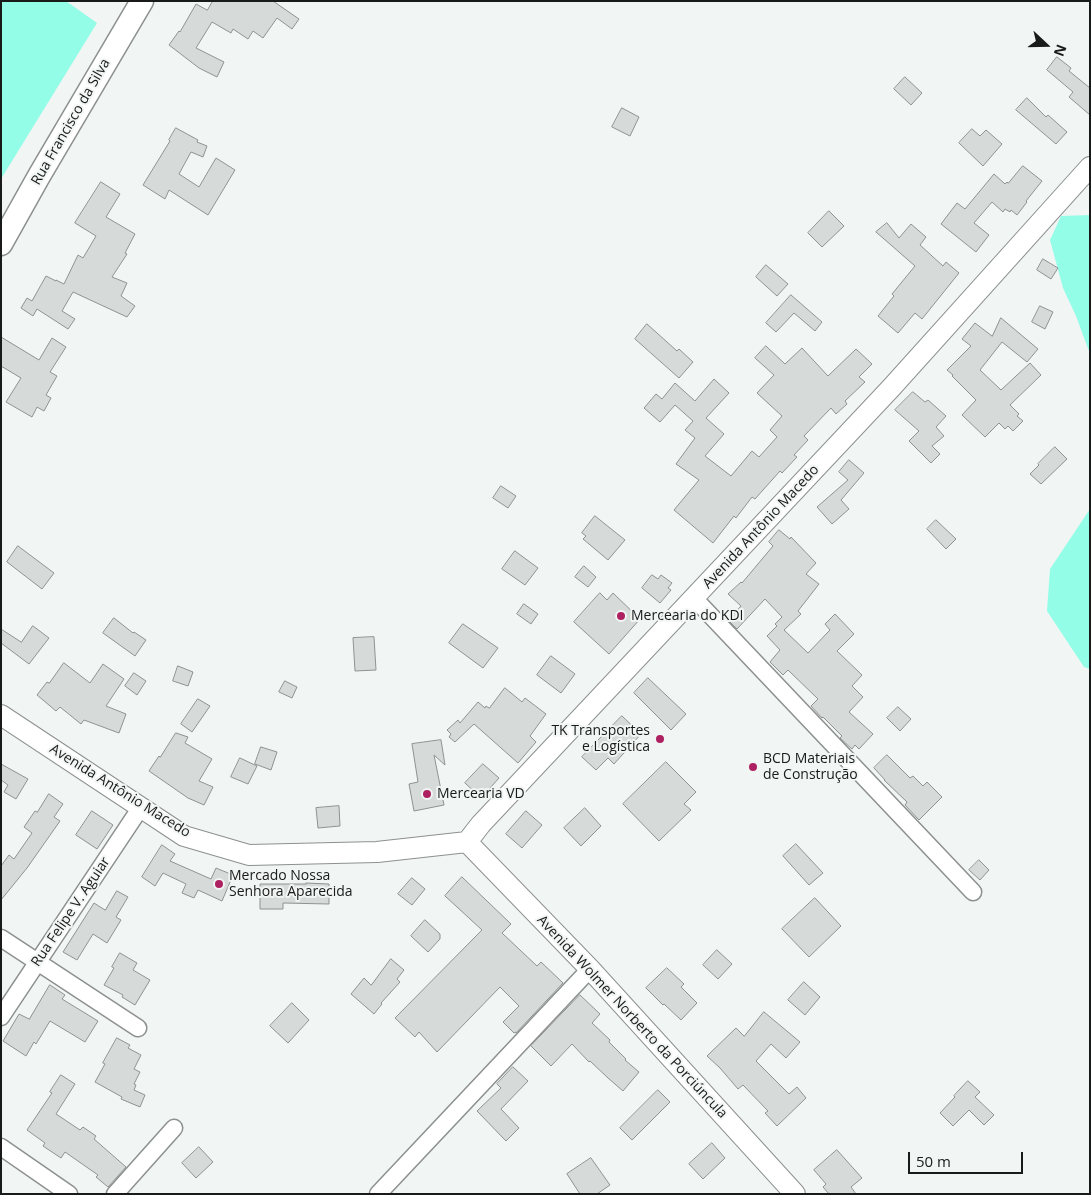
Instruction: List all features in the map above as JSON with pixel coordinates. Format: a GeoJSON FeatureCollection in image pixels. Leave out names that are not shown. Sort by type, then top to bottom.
{"type":"FeatureCollection","features":[{"type":"Feature","properties":{"kind":"main road","name":"Rua Francisco da Silva"},"geometry":{"type":"LineString","coordinates":[[1,244],[142,1]]}},
{"type":"Feature","properties":{"kind":"street","name":"Avenida Antônio Macedo"},"geometry":{"type":"LineString","coordinates":[[1,715],[184,836],[249,855],[377,852],[468,842],[481,824],[891,388],[1090,167]]}},
{"type":"Feature","properties":{"kind":"street"},"geometry":{"type":"LineString","coordinates":[[694,598],[973,892]]}},
{"type":"Feature","properties":{"kind":"street","name":"Rua Felipe V. Aguiar"},"geometry":{"type":"LineString","coordinates":[[1,1017],[142,807]]}},
{"type":"Feature","properties":{"kind":"street","name":"Avenida Wolmer Norberto da Porciúncula"},"geometry":{"type":"LineString","coordinates":[[468,842],[590,969],[795,1194]]}},
{"type":"Feature","properties":{"kind":"street"},"geometry":{"type":"LineString","coordinates":[[1,938],[138,1028]]}},
{"type":"Feature","properties":{"kind":"street"},"geometry":{"type":"LineString","coordinates":[[378,1194],[590,969]]}},
{"type":"Feature","properties":{"kind":"street"},"geometry":{"type":"LineString","coordinates":[[115,1194],[174,1128]]}},
{"type":"Feature","properties":{"kind":"street"},"geometry":{"type":"LineString","coordinates":[[1,1147],[68,1194]]}},
{"type":"Feature","properties":{"kind":"green space"},"geometry":{"type":"Polygon","coordinates":[[[1,1],[66,1],[97,23],[1,179],[1,1]]]}},
{"type":"Feature","properties":{"kind":"green space"},"geometry":{"type":"Polygon","coordinates":[[[1090,215],[1090,354],[1063,288],[1050,240],[1061,216],[1090,215]]]}},
{"type":"Feature","properties":{"kind":"green space"},"geometry":{"type":"Polygon","coordinates":[[[1090,509],[1090,669],[1084,667],[1047,611],[1050,569],[1090,509]]]}},
{"type":"Feature","properties":{"kind":"building"},"geometry":{"type":"Polygon","coordinates":[[[213,1],[273,1],[299,19],[292,29],[277,18],[263,38],[253,31],[248,39],[233,29],[231,33],[212,22],[196,48],[224,62],[217,77],[199,68],[169,45],[180,32],[196,4],[207,10],[213,1]]]}},
{"type":"Feature","properties":{"kind":"building"},"geometry":{"type":"Polygon","coordinates":[[[1057,57],[1071,68],[1069,71],[1090,88],[1090,115],[1069,97],[1073,92],[1047,70],[1057,57]]]}},
{"type":"Feature","properties":{"kind":"building"},"geometry":{"type":"Polygon","coordinates":[[[905,77],[922,93],[911,105],[894,89],[905,77]]]}},
{"type":"Feature","properties":{"kind":"building"},"geometry":{"type":"Polygon","coordinates":[[[1027,98],[1046,117],[1048,115],[1067,132],[1056,144],[1016,110],[1027,98]]]}},
{"type":"Feature","properties":{"kind":"building"},"geometry":{"type":"Polygon","coordinates":[[[622,108],[639,117],[630,136],[612,127],[622,108]]]}},
{"type":"Feature","properties":{"kind":"building"},"geometry":{"type":"Polygon","coordinates":[[[176,128],[198,140],[197,142],[207,146],[203,157],[191,152],[179,174],[199,187],[216,158],[235,170],[208,215],[169,190],[165,199],[143,185],[176,128]]]}},
{"type":"Feature","properties":{"kind":"building"},"geometry":{"type":"Polygon","coordinates":[[[972,129],[980,136],[986,130],[1002,144],[983,166],[959,143],[972,129]]]}},
{"type":"Feature","properties":{"kind":"building"},"geometry":{"type":"Polygon","coordinates":[[[1023,166],[1042,181],[1017,215],[1011,210],[1010,212],[1005,209],[1003,212],[992,202],[974,223],[989,235],[976,252],[941,224],[957,203],[965,209],[994,174],[1005,184],[1023,166]]]}},
{"type":"Feature","properties":{"kind":"building"},"geometry":{"type":"Polygon","coordinates":[[[101,182],[120,194],[106,217],[135,234],[125,253],[127,254],[112,277],[127,283],[121,296],[135,306],[127,317],[73,292],[62,311],[75,319],[68,329],[37,309],[33,316],[21,308],[27,298],[32,301],[46,276],[64,284],[78,255],[83,258],[96,236],[75,223],[101,182]]]}},
{"type":"Feature","properties":{"kind":"building"},"geometry":{"type":"Polygon","coordinates":[[[829,211],[844,226],[822,247],[808,233],[829,211]]]}},
{"type":"Feature","properties":{"kind":"building"},"geometry":{"type":"Polygon","coordinates":[[[887,223],[899,238],[911,224],[926,237],[920,245],[943,266],[946,262],[959,273],[922,319],[915,313],[898,333],[878,316],[894,296],[892,294],[915,266],[876,232],[887,223]]]}},
{"type":"Feature","properties":{"kind":"building"},"geometry":{"type":"Polygon","coordinates":[[[1043,259],[1058,268],[1051,279],[1037,270],[1043,259]]]}},
{"type":"Feature","properties":{"kind":"building"},"geometry":{"type":"Polygon","coordinates":[[[766,265],[788,284],[777,296],[756,277],[766,265]]]}},
{"type":"Feature","properties":{"kind":"building"},"geometry":{"type":"Polygon","coordinates":[[[791,295],[822,322],[815,331],[794,313],[776,332],[766,323],[791,295]]]}},
{"type":"Feature","properties":{"kind":"building"},"geometry":{"type":"Polygon","coordinates":[[[1040,306],[1053,312],[1045,329],[1032,322],[1040,306]]]}},
{"type":"Feature","properties":{"kind":"building"},"geometry":{"type":"Polygon","coordinates":[[[1001,318],[1038,349],[1027,362],[1002,342],[980,370],[1001,390],[1030,363],[1041,375],[1010,405],[1019,414],[1017,416],[1023,421],[1013,431],[1008,426],[1005,429],[999,423],[985,437],[962,415],[976,400],[947,370],[971,346],[962,339],[975,323],[992,336],[1001,318]]]}},
{"type":"Feature","properties":{"kind":"building"},"geometry":{"type":"Polygon","coordinates":[[[647,324],[677,351],[679,349],[693,362],[679,378],[635,339],[647,324]]]}},
{"type":"Feature","properties":{"kind":"building"},"geometry":{"type":"Polygon","coordinates":[[[1,337],[39,360],[52,338],[66,347],[50,372],[57,376],[46,395],[51,398],[44,411],[37,407],[32,417],[6,402],[21,378],[1,366],[1,337]]]}},
{"type":"Feature","properties":{"kind":"building"},"geometry":{"type":"Polygon","coordinates":[[[766,346],[785,364],[802,348],[828,376],[856,349],[872,364],[859,377],[865,382],[845,401],[847,404],[836,414],[831,408],[804,436],[808,440],[794,455],[797,457],[782,473],[780,471],[755,499],[752,497],[713,543],[674,510],[699,480],[676,464],[695,438],[685,430],[693,421],[675,405],[660,422],[644,408],[656,394],[662,399],[675,383],[695,401],[714,379],[729,393],[706,418],[724,434],[705,456],[731,476],[752,451],[759,457],[777,437],[770,430],[782,416],[757,393],[774,375],[755,358],[766,346]]]}},
{"type":"Feature","properties":{"kind":"building"},"geometry":{"type":"Polygon","coordinates":[[[913,392],[925,402],[928,400],[946,416],[936,427],[944,436],[932,446],[940,454],[931,463],[909,441],[919,431],[895,410],[913,392]]]}},
{"type":"Feature","properties":{"kind":"building"},"geometry":{"type":"Polygon","coordinates":[[[1055,447],[1067,459],[1041,484],[1030,474],[1055,447]]]}},
{"type":"Feature","properties":{"kind":"building"},"geometry":{"type":"Polygon","coordinates":[[[849,460],[864,473],[841,500],[849,509],[832,524],[817,507],[848,480],[839,472],[849,460]]]}},
{"type":"Feature","properties":{"kind":"building"},"geometry":{"type":"Polygon","coordinates":[[[501,486],[516,496],[508,508],[493,498],[501,486]]]}},
{"type":"Feature","properties":{"kind":"building"},"geometry":{"type":"Polygon","coordinates":[[[595,516],[625,540],[608,560],[583,539],[586,536],[582,533],[595,516]]]}},
{"type":"Feature","properties":{"kind":"building"},"geometry":{"type":"Polygon","coordinates":[[[936,520],[956,539],[946,549],[927,529],[936,520]]]}},
{"type":"Feature","properties":{"kind":"building"},"geometry":{"type":"Polygon","coordinates":[[[779,530],[790,539],[791,537],[816,563],[806,574],[819,584],[798,611],[801,614],[784,630],[808,653],[830,630],[825,624],[835,614],[854,634],[837,651],[862,675],[852,686],[863,697],[849,712],[873,734],[859,749],[855,745],[852,749],[840,738],[842,736],[811,706],[818,699],[788,670],[783,675],[770,662],[780,650],[767,636],[777,626],[775,624],[782,617],[765,599],[737,629],[728,620],[741,606],[728,594],[742,583],[773,546],[769,542],[779,530]]]}},
{"type":"Feature","properties":{"kind":"building"},"geometry":{"type":"Polygon","coordinates":[[[18,546],[54,573],[42,589],[7,562],[18,546]]]}},
{"type":"Feature","properties":{"kind":"building"},"geometry":{"type":"Polygon","coordinates":[[[515,551],[538,568],[525,585],[502,569],[515,551]]]}},
{"type":"Feature","properties":{"kind":"building"},"geometry":{"type":"Polygon","coordinates":[[[584,566],[596,577],[588,587],[575,577],[584,566]]]}},
{"type":"Feature","properties":{"kind":"building"},"geometry":{"type":"Polygon","coordinates":[[[652,575],[658,579],[661,575],[672,583],[668,588],[671,590],[660,603],[642,588],[652,575]]]}},
{"type":"Feature","properties":{"kind":"building"},"geometry":{"type":"Polygon","coordinates":[[[600,593],[607,600],[613,593],[640,619],[609,654],[574,622],[600,593]]]}},
{"type":"Feature","properties":{"kind":"building"},"geometry":{"type":"Polygon","coordinates":[[[524,604],[538,614],[531,624],[517,614],[524,604]]]}},
{"type":"Feature","properties":{"kind":"building"},"geometry":{"type":"Polygon","coordinates":[[[114,618],[133,633],[146,640],[135,656],[103,633],[114,618]]]}},
{"type":"Feature","properties":{"kind":"building"},"geometry":{"type":"Polygon","coordinates":[[[463,624],[498,648],[483,668],[449,643],[463,624]]]}},
{"type":"Feature","properties":{"kind":"building"},"geometry":{"type":"Polygon","coordinates":[[[33,626],[49,638],[29,664],[1,643],[1,629],[21,642],[33,626]]]}},
{"type":"Feature","properties":{"kind":"building"},"geometry":{"type":"Polygon","coordinates":[[[374,637],[376,670],[355,671],[353,638],[374,637]]]}},
{"type":"Feature","properties":{"kind":"building"},"geometry":{"type":"Polygon","coordinates":[[[551,656],[575,674],[561,693],[537,675],[551,656]]]}},
{"type":"Feature","properties":{"kind":"building"},"geometry":{"type":"Polygon","coordinates":[[[64,663],[90,683],[103,664],[124,679],[106,706],[126,714],[119,733],[84,720],[81,724],[60,707],[56,711],[37,695],[64,663]]]}},
{"type":"Feature","properties":{"kind":"building"},"geometry":{"type":"Polygon","coordinates":[[[178,666],[193,672],[188,686],[173,681],[178,666]]]}},
{"type":"Feature","properties":{"kind":"building"},"geometry":{"type":"Polygon","coordinates":[[[134,673],[146,681],[137,695],[125,686],[134,673]]]}},
{"type":"Feature","properties":{"kind":"building"},"geometry":{"type":"Polygon","coordinates":[[[648,678],[686,714],[671,730],[634,693],[648,678]]]}},
{"type":"Feature","properties":{"kind":"building"},"geometry":{"type":"Polygon","coordinates":[[[285,681],[297,687],[292,698],[279,692],[285,681]]]}},
{"type":"Feature","properties":{"kind":"building"},"geometry":{"type":"Polygon","coordinates":[[[505,688],[522,702],[525,698],[546,714],[530,736],[536,742],[518,763],[474,724],[455,742],[449,737],[451,734],[447,730],[458,720],[460,723],[478,702],[485,708],[486,706],[489,708],[505,688]]]}},
{"type":"Feature","properties":{"kind":"building"},"geometry":{"type":"Polygon","coordinates":[[[198,699],[210,706],[192,732],[181,724],[198,699]]]}},
{"type":"Feature","properties":{"kind":"building"},"geometry":{"type":"Polygon","coordinates":[[[898,707],[911,719],[900,731],[887,718],[898,707]]]}},
{"type":"Feature","properties":{"kind":"building"},"geometry":{"type":"Polygon","coordinates":[[[622,716],[641,734],[614,764],[608,758],[596,770],[582,757],[622,716]]]}},
{"type":"Feature","properties":{"kind":"building"},"geometry":{"type":"Polygon","coordinates":[[[176,733],[188,737],[185,743],[212,759],[199,781],[213,787],[204,805],[188,798],[149,771],[176,733]]]}},
{"type":"Feature","properties":{"kind":"building"},"geometry":{"type":"Polygon","coordinates":[[[441,740],[445,765],[434,755],[444,805],[414,811],[409,784],[418,782],[412,744],[441,740]]]}},
{"type":"Feature","properties":{"kind":"building"},"geometry":{"type":"Polygon","coordinates":[[[261,747],[277,752],[271,770],[255,764],[261,747]]]}},
{"type":"Feature","properties":{"kind":"building"},"geometry":{"type":"Polygon","coordinates":[[[887,755],[910,778],[913,776],[923,786],[927,782],[942,797],[919,820],[905,805],[907,802],[874,768],[887,755]]]}},
{"type":"Feature","properties":{"kind":"building"},"geometry":{"type":"Polygon","coordinates":[[[240,758],[257,766],[248,784],[231,777],[240,758]]]}},
{"type":"Feature","properties":{"kind":"building"},"geometry":{"type":"Polygon","coordinates":[[[666,762],[696,792],[684,804],[691,810],[659,841],[623,804],[666,762]]]}},
{"type":"Feature","properties":{"kind":"building"},"geometry":{"type":"Polygon","coordinates":[[[1,764],[28,779],[16,799],[4,792],[8,785],[1,780],[1,764]]]}},
{"type":"Feature","properties":{"kind":"building"},"geometry":{"type":"Polygon","coordinates":[[[483,764],[499,778],[481,798],[465,783],[483,764]]]}},
{"type":"Feature","properties":{"kind":"building"},"geometry":{"type":"Polygon","coordinates":[[[49,794],[63,804],[54,817],[60,821],[27,868],[1,900],[1,866],[9,855],[14,859],[32,833],[24,827],[49,794]]]}},
{"type":"Feature","properties":{"kind":"building"},"geometry":{"type":"Polygon","coordinates":[[[339,806],[340,826],[318,828],[316,808],[339,806]]]}},
{"type":"Feature","properties":{"kind":"building"},"geometry":{"type":"Polygon","coordinates":[[[585,808],[601,826],[581,846],[564,828],[585,808]]]}},
{"type":"Feature","properties":{"kind":"building"},"geometry":{"type":"Polygon","coordinates":[[[92,811],[113,825],[97,849],[76,835],[92,811]]]}},
{"type":"Feature","properties":{"kind":"building"},"geometry":{"type":"Polygon","coordinates":[[[526,811],[542,825],[522,848],[506,834],[526,811]]]}},
{"type":"Feature","properties":{"kind":"building"},"geometry":{"type":"Polygon","coordinates":[[[796,844],[823,873],[809,885],[783,856],[796,844]]]}},
{"type":"Feature","properties":{"kind":"building"},"geometry":{"type":"Polygon","coordinates":[[[162,845],[175,854],[170,861],[211,879],[216,868],[233,875],[222,901],[198,890],[194,898],[182,893],[186,884],[163,873],[155,886],[142,877],[162,845]]]}},
{"type":"Feature","properties":{"kind":"building"},"geometry":{"type":"Polygon","coordinates":[[[979,860],[989,870],[980,880],[969,870],[979,860]]]}},
{"type":"Feature","properties":{"kind":"building"},"geometry":{"type":"Polygon","coordinates":[[[462,877],[511,924],[502,933],[537,966],[541,962],[563,983],[516,1033],[503,1022],[519,1006],[500,987],[437,1052],[419,1032],[415,1037],[395,1018],[482,930],[445,896],[462,877]]]}},
{"type":"Feature","properties":{"kind":"building"},"geometry":{"type":"Polygon","coordinates":[[[412,878],[425,889],[412,905],[398,894],[412,878]]]}},
{"type":"Feature","properties":{"kind":"building"},"geometry":{"type":"Polygon","coordinates":[[[260,884],[329,884],[329,904],[283,903],[283,909],[260,909],[260,884]]]}},
{"type":"Feature","properties":{"kind":"building"},"geometry":{"type":"Polygon","coordinates":[[[117,891],[128,897],[116,917],[121,920],[107,943],[93,934],[77,960],[63,952],[94,903],[105,910],[117,891]]]}},
{"type":"Feature","properties":{"kind":"building"},"geometry":{"type":"Polygon","coordinates":[[[815,898],[841,926],[809,957],[782,929],[815,898]]]}},
{"type":"Feature","properties":{"kind":"building"},"geometry":{"type":"Polygon","coordinates":[[[425,920],[440,934],[440,939],[428,952],[411,936],[425,920]]]}},
{"type":"Feature","properties":{"kind":"building"},"geometry":{"type":"Polygon","coordinates":[[[717,950],[732,964],[718,979],[703,965],[717,950]]]}},
{"type":"Feature","properties":{"kind":"building"},"geometry":{"type":"Polygon","coordinates":[[[120,953],[137,963],[133,970],[150,980],[135,1005],[122,997],[123,995],[104,985],[120,953]]]}},
{"type":"Feature","properties":{"kind":"building"},"geometry":{"type":"Polygon","coordinates":[[[391,959],[404,970],[397,979],[400,982],[381,1003],[374,1014],[351,994],[364,978],[371,985],[391,959]]]}},
{"type":"Feature","properties":{"kind":"building"},"geometry":{"type":"Polygon","coordinates":[[[667,968],[684,984],[681,987],[697,1003],[681,1020],[646,988],[667,968]]]}},
{"type":"Feature","properties":{"kind":"building"},"geometry":{"type":"Polygon","coordinates":[[[804,982],[820,997],[805,1015],[788,1000],[804,982]]]}},
{"type":"Feature","properties":{"kind":"building"},"geometry":{"type":"Polygon","coordinates":[[[50,985],[65,995],[62,999],[98,1021],[85,1042],[50,1021],[26,1056],[3,1041],[19,1014],[29,1019],[50,985]]]}},
{"type":"Feature","properties":{"kind":"building"},"geometry":{"type":"Polygon","coordinates":[[[580,995],[600,1014],[592,1023],[610,1040],[609,1042],[625,1060],[639,1072],[623,1091],[589,1062],[572,1044],[551,1066],[531,1046],[580,995]]]}},
{"type":"Feature","properties":{"kind":"building"},"geometry":{"type":"Polygon","coordinates":[[[292,1003],[309,1020],[288,1043],[270,1026],[292,1003]]]}},
{"type":"Feature","properties":{"kind":"building"},"geometry":{"type":"Polygon","coordinates":[[[764,1012],[800,1042],[786,1058],[771,1044],[756,1061],[789,1094],[797,1087],[806,1098],[777,1126],[765,1113],[768,1111],[743,1085],[738,1089],[707,1056],[736,1028],[744,1036],[764,1012]]]}},
{"type":"Feature","properties":{"kind":"building"},"geometry":{"type":"Polygon","coordinates":[[[117,1038],[130,1045],[128,1048],[141,1055],[134,1069],[140,1072],[134,1084],[136,1085],[134,1090],[145,1095],[140,1107],[121,1099],[122,1097],[95,1082],[117,1038]]]}},
{"type":"Feature","properties":{"kind":"building"},"geometry":{"type":"Polygon","coordinates":[[[513,1067],[528,1081],[501,1109],[519,1128],[506,1141],[477,1111],[501,1088],[497,1084],[513,1067]]]}},
{"type":"Feature","properties":{"kind":"building"},"geometry":{"type":"Polygon","coordinates":[[[61,1075],[75,1084],[56,1114],[80,1130],[83,1127],[96,1136],[94,1139],[126,1167],[108,1187],[96,1177],[98,1175],[65,1152],[61,1158],[43,1146],[45,1143],[27,1130],[52,1093],[50,1092],[61,1075]]]}},
{"type":"Feature","properties":{"kind":"building"},"geometry":{"type":"Polygon","coordinates":[[[968,1081],[980,1092],[975,1097],[994,1115],[984,1125],[969,1110],[953,1126],[940,1113],[968,1081]]]}},
{"type":"Feature","properties":{"kind":"building"},"geometry":{"type":"Polygon","coordinates":[[[658,1090],[670,1102],[632,1140],[620,1128],[658,1090]]]}},
{"type":"Feature","properties":{"kind":"building"},"geometry":{"type":"Polygon","coordinates":[[[712,1143],[725,1158],[703,1179],[689,1164],[712,1143]]]}},
{"type":"Feature","properties":{"kind":"building"},"geometry":{"type":"Polygon","coordinates":[[[199,1147],[213,1162],[196,1178],[182,1163],[199,1147]]]}},
{"type":"Feature","properties":{"kind":"building"},"geometry":{"type":"Polygon","coordinates":[[[837,1150],[862,1178],[851,1187],[856,1194],[829,1194],[823,1187],[826,1184],[814,1170],[837,1150]]]}},
{"type":"Feature","properties":{"kind":"building"},"geometry":{"type":"Polygon","coordinates":[[[591,1158],[610,1185],[597,1194],[580,1194],[567,1174],[591,1158]]]}},
{"type":"Feature","properties":{"kind":"place","name":"Mercearia do KDI"},"geometry":{"type":"Point","coordinates":[621,616]}},
{"type":"Feature","properties":{"kind":"place","name":"TK Transportes e Logística"},"geometry":{"type":"Point","coordinates":[660,739]}},
{"type":"Feature","properties":{"kind":"place","name":"BCD Materiais de Construção"},"geometry":{"type":"Point","coordinates":[753,767]}},
{"type":"Feature","properties":{"kind":"place","name":"Mercearia VD"},"geometry":{"type":"Point","coordinates":[427,794]}},
{"type":"Feature","properties":{"kind":"place","name":"Mercado Nossa Senhora Aparecida"},"geometry":{"type":"Point","coordinates":[219,884]}}]}
